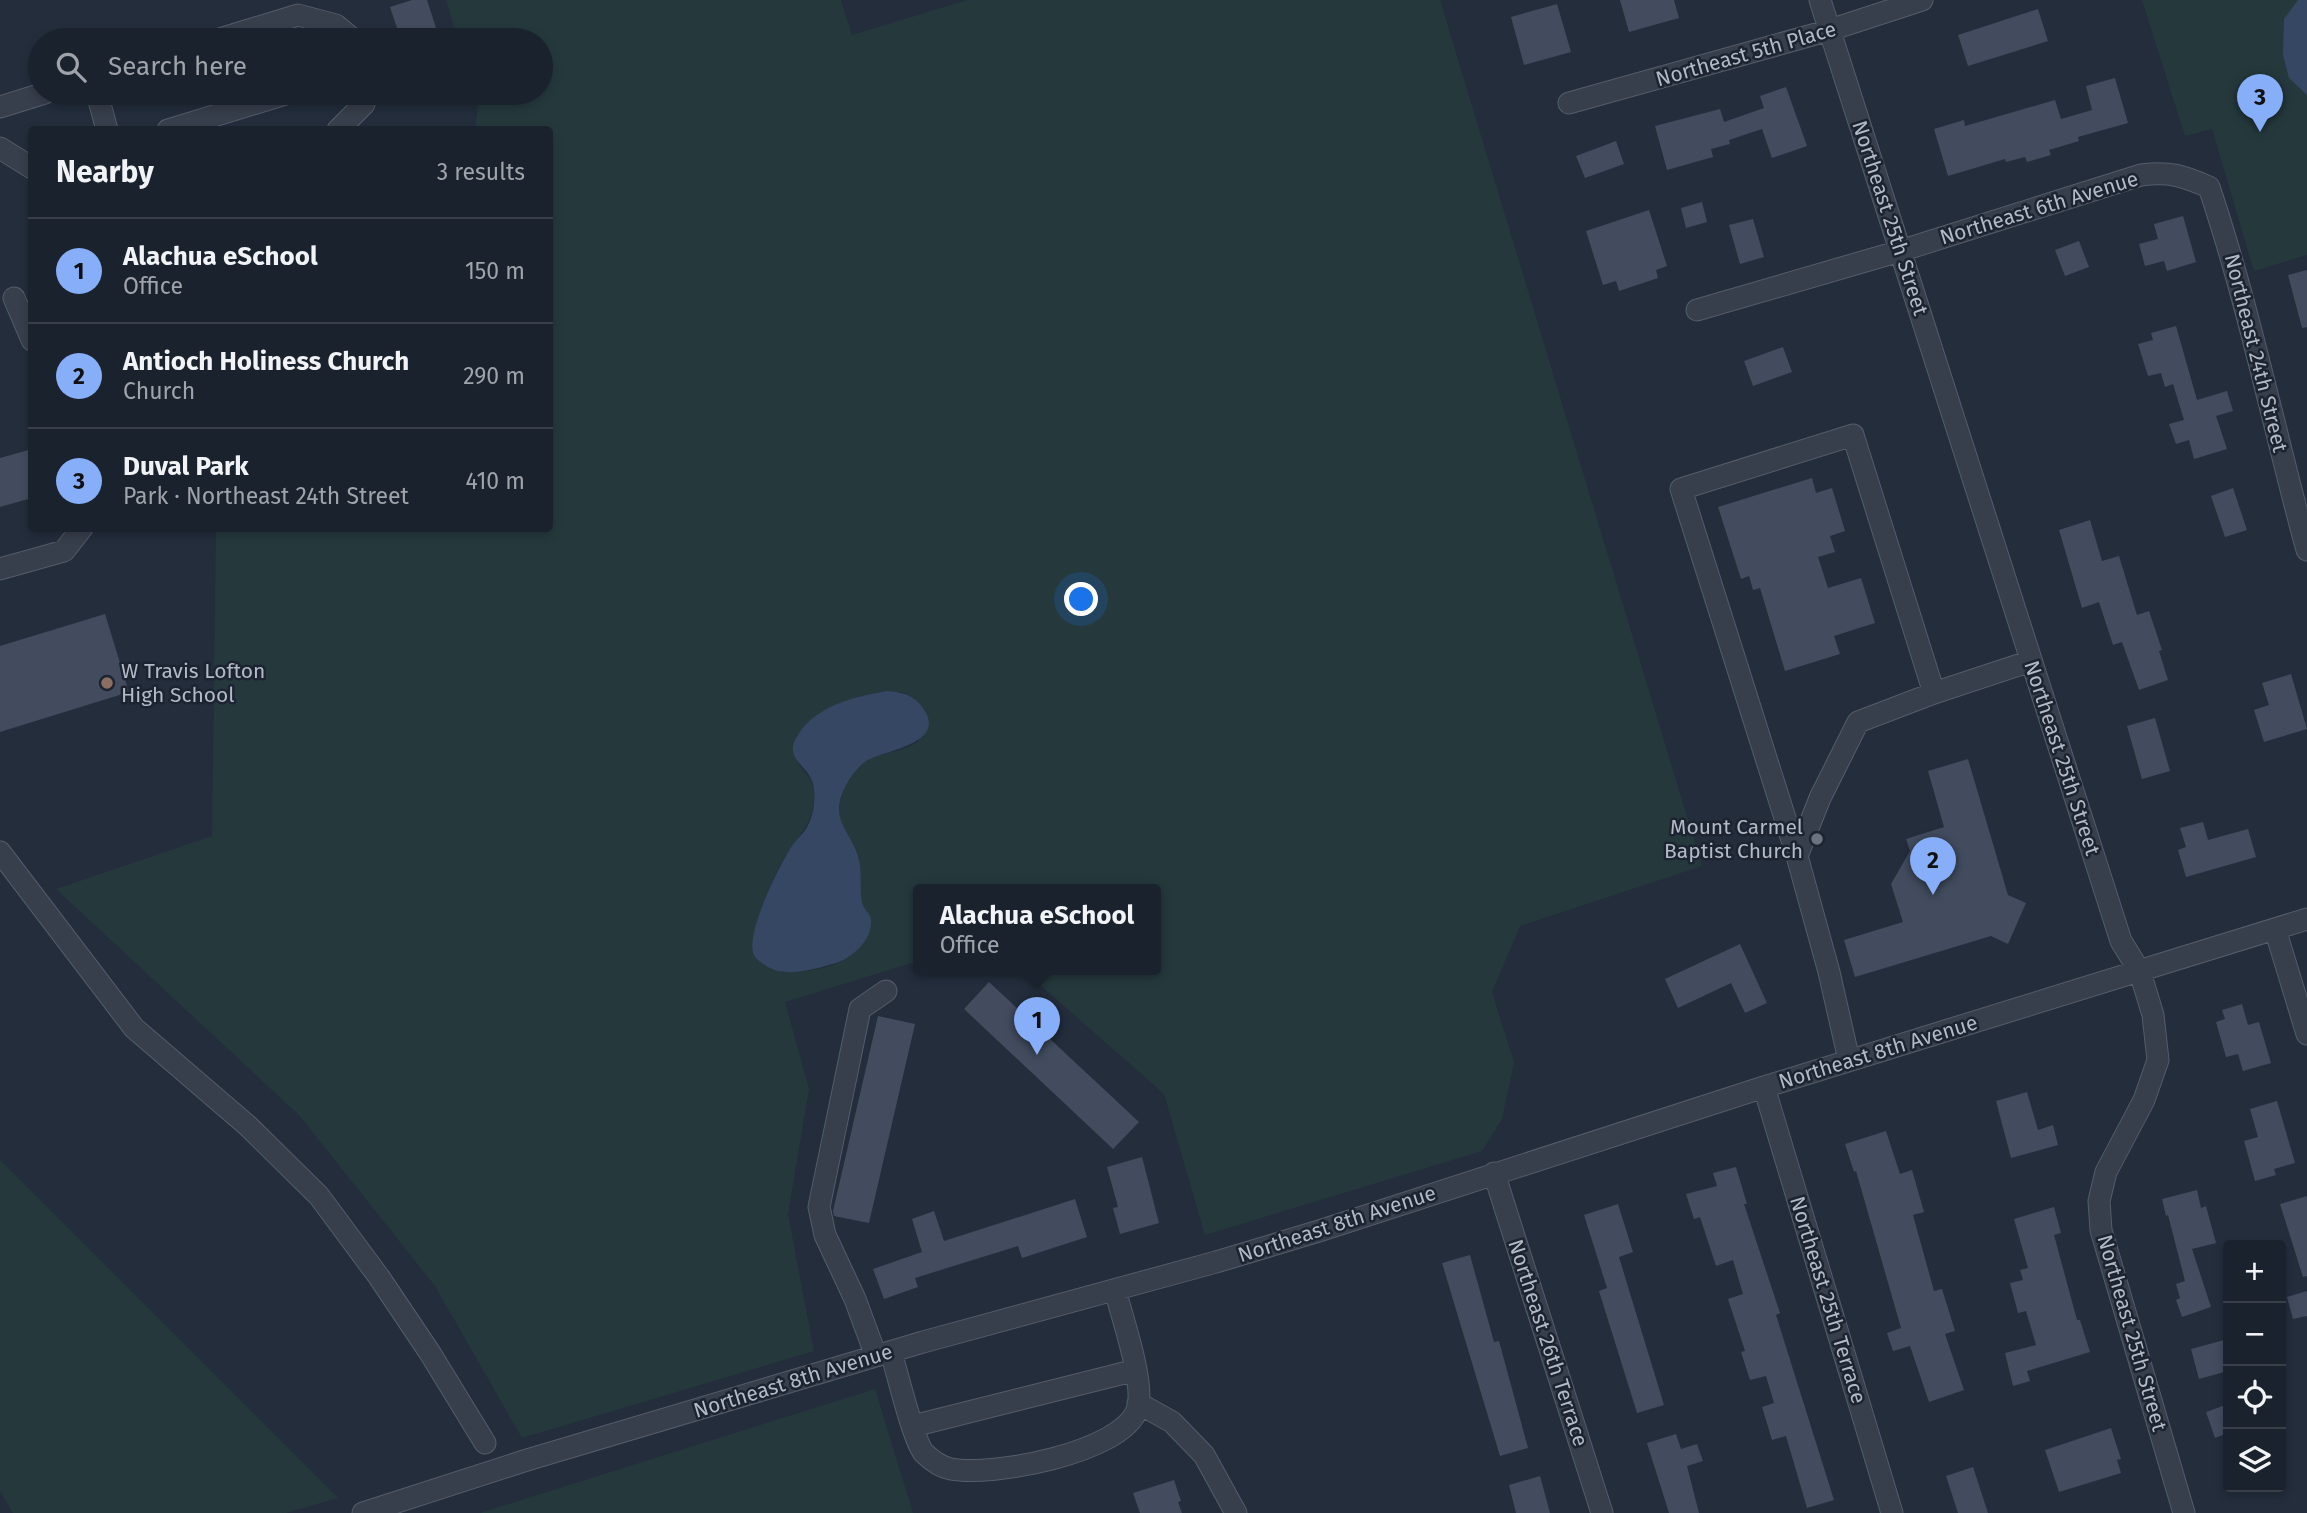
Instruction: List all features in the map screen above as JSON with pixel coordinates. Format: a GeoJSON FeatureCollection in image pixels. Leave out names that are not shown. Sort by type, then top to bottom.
{"type":"FeatureCollection","features":[{"type":"Feature","properties":{"kind":"street","name":"Northeast 25th Street"},"geometry":{"type":"LineString","coordinates":[[1820,0],[2121,941],[2140,972],[2153,1015],[2158,1060],[2144,1100],[2106,1172],[2099,1201],[2101,1230],[2184,1513]]}},
{"type":"Feature","properties":{"kind":"street","name":"Northeast 5th Place"},"geometry":{"type":"LineString","coordinates":[[1569,103],[1830,30],[1922,0]]}},
{"type":"Feature","properties":{"kind":"street"},"geometry":{"type":"LineString","coordinates":[[255,28],[298,15],[340,28]]}},
{"type":"Feature","properties":{"kind":"street"},"geometry":{"type":"LineString","coordinates":[[284,19],[287,28]]}},
{"type":"Feature","properties":{"kind":"street"},"geometry":{"type":"LineString","coordinates":[[0,107],[28,98]]}},
{"type":"Feature","properties":{"kind":"street"},"geometry":{"type":"LineString","coordinates":[[100,105],[106,126]]}},
{"type":"Feature","properties":{"kind":"street"},"geometry":{"type":"LineString","coordinates":[[181,126],[250,105]]}},
{"type":"Feature","properties":{"kind":"street"},"geometry":{"type":"LineString","coordinates":[[342,126],[363,105]]}},
{"type":"Feature","properties":{"kind":"street"},"geometry":{"type":"LineString","coordinates":[[0,148],[28,166]]}},
{"type":"Feature","properties":{"kind":"street","name":"Northeast 6th Avenue"},"geometry":{"type":"LineString","coordinates":[[1697,310],[1900,251],[2140,175],[2162,172],[2180,175]]}},
{"type":"Feature","properties":{"kind":"street","name":"Northeast 24th Street"},"geometry":{"type":"LineString","coordinates":[[2180,175],[2209,187],[2231,252],[2279,450],[2307,550]]}},
{"type":"Feature","properties":{"kind":"street"},"geometry":{"type":"LineString","coordinates":[[15,298],[28,330]]}},
{"type":"Feature","properties":{"kind":"street"},"geometry":{"type":"LineString","coordinates":[[1849,1060],[1829,971],[1797,856],[1681,489],[1853,435],[1934,693]]}},
{"type":"Feature","properties":{"kind":"street"},"geometry":{"type":"LineString","coordinates":[[0,569],[64,551],[79,532]]}},
{"type":"Feature","properties":{"kind":"street"},"geometry":{"type":"LineString","coordinates":[[1797,856],[1820,798],[1858,722],[2031,661]]}},
{"type":"Feature","properties":{"kind":"street"},"geometry":{"type":"LineString","coordinates":[[0,852],[134,1028],[248,1126],[319,1196],[386,1287],[485,1443],[508,1455],[527,1460]]}},
{"type":"Feature","properties":{"kind":"street","name":"Northeast 8th Avenue"},"geometry":{"type":"LineString","coordinates":[[363,1513],[527,1460],[883,1354],[1306,1235],[1763,1087],[2307,919]]}},
{"type":"Feature","properties":{"kind":"street"},"geometry":{"type":"LineString","coordinates":[[2275,929],[2307,1034]]}},
{"type":"Feature","properties":{"kind":"street"},"geometry":{"type":"LineString","coordinates":[[886,991],[860,1009],[819,1207],[825,1235],[883,1354],[922,1451],[949,1469],[991,1471],[1041,1462],[1097,1443],[1116,1433],[1129,1422],[1138,1403],[1136,1370],[1115,1290]]}},
{"type":"Feature","properties":{"kind":"street","name":"Northeast 25th Terrace"},"geometry":{"type":"LineString","coordinates":[[1763,1087],[1892,1513]]}},
{"type":"Feature","properties":{"kind":"street","name":"Northeast 26th Terrace"},"geometry":{"type":"LineString","coordinates":[[1494,1173],[1602,1513]]}},
{"type":"Feature","properties":{"kind":"street"},"geometry":{"type":"LineString","coordinates":[[913,1426],[1136,1370]]}},
{"type":"Feature","properties":{"kind":"street"},"geometry":{"type":"LineString","coordinates":[[1138,1403],[1172,1422],[1204,1455],[1236,1513]]}},
{"type":"Feature","properties":{"kind":"street"},"geometry":{"type":"LineString","coordinates":[[457,1482],[474,1464],[485,1443]]}},
{"type":"Feature","properties":{"kind":"green space"},"geometry":{"type":"Polygon","coordinates":[[[446,0],[841,0],[852,35],[967,0],[1440,0],[1702,866],[1520,926],[1492,992],[1514,1062],[1502,1119],[1482,1151],[1205,1235],[1164,1094],[1029,975],[1161,975],[1161,884],[913,884],[913,963],[785,1002],[809,1089],[788,1214],[814,1351],[522,1438],[435,1286],[299,1115],[56,889],[212,836],[216,532],[553,532],[553,126],[475,126],[478,105],[553,105],[553,28],[454,28],[446,0]],[[902,692],[871,695],[843,702],[819,715],[796,737],[797,759],[814,787],[814,803],[804,830],[778,869],[758,920],[752,952],[759,961],[769,967],[809,971],[834,965],[854,953],[866,936],[871,926],[861,901],[859,858],[840,815],[842,794],[864,763],[876,756],[908,747],[921,737],[927,721],[924,710],[902,692]]]}},
{"type":"Feature","properties":{"kind":"green space"},"geometry":{"type":"Polygon","coordinates":[[[2142,0],[2307,0],[2307,255],[2254,271],[2212,129],[2185,136],[2142,0]]]}},
{"type":"Feature","properties":{"kind":"green space"},"geometry":{"type":"Polygon","coordinates":[[[0,1160],[338,1498],[286,1513],[13,1513],[0,1491],[0,1160]]]}},
{"type":"Feature","properties":{"kind":"green space"},"geometry":{"type":"Polygon","coordinates":[[[875,1389],[913,1513],[480,1513],[875,1389]]]}},
{"type":"Feature","properties":{"kind":"water"},"geometry":{"type":"Polygon","coordinates":[[[2298,0],[2307,0],[2307,95],[2289,78],[2283,55],[2284,19],[2298,0]]]}},
{"type":"Feature","properties":{"kind":"water"},"geometry":{"type":"Polygon","coordinates":[[[887,691],[912,697],[923,708],[929,720],[927,730],[920,738],[861,765],[850,778],[841,797],[839,814],[858,856],[862,903],[871,919],[868,935],[854,953],[836,963],[800,972],[775,970],[757,959],[753,953],[755,930],[772,882],[792,846],[807,828],[813,810],[813,784],[795,757],[793,745],[804,727],[824,711],[848,700],[887,691]]]}},
{"type":"Feature","properties":{"kind":"building"},"geometry":{"type":"Polygon","coordinates":[[[412,0],[427,0],[436,28],[397,28],[390,7],[412,0]]]}},
{"type":"Feature","properties":{"kind":"building"},"geometry":{"type":"Polygon","coordinates":[[[1620,0],[1674,0],[1679,18],[1629,32],[1620,0]]]}},
{"type":"Feature","properties":{"kind":"building"},"geometry":{"type":"Polygon","coordinates":[[[1557,4],[1571,52],[1524,65],[1511,17],[1557,4]]]}},
{"type":"Feature","properties":{"kind":"building"},"geometry":{"type":"Polygon","coordinates":[[[2038,9],[2048,41],[1968,66],[1958,35],[2038,9]]]}},
{"type":"Feature","properties":{"kind":"building"},"geometry":{"type":"Polygon","coordinates":[[[2115,78],[2128,123],[2078,137],[2079,141],[2049,150],[2051,155],[2027,162],[2025,157],[2006,162],[2005,159],[1948,176],[1934,129],[1964,120],[1965,126],[2055,100],[2061,119],[2092,110],[2086,86],[2115,78]]]}},
{"type":"Feature","properties":{"kind":"building"},"geometry":{"type":"Polygon","coordinates":[[[1786,87],[1807,146],[1772,158],[1762,129],[1729,140],[1730,144],[1711,149],[1713,157],[1667,170],[1655,126],[1720,109],[1724,122],[1764,108],[1760,96],[1786,87]]]}},
{"type":"Feature","properties":{"kind":"building"},"geometry":{"type":"Polygon","coordinates":[[[1616,141],[1624,164],[1585,178],[1576,156],[1616,141]]]}},
{"type":"Feature","properties":{"kind":"building"},"geometry":{"type":"Polygon","coordinates":[[[1702,202],[1707,222],[1686,228],[1681,208],[1702,202]]]}},
{"type":"Feature","properties":{"kind":"building"},"geometry":{"type":"Polygon","coordinates":[[[1649,210],[1667,266],[1656,270],[1658,278],[1619,291],[1616,281],[1603,285],[1586,231],[1649,210]]]}},
{"type":"Feature","properties":{"kind":"building"},"geometry":{"type":"Polygon","coordinates":[[[2183,216],[2196,262],[2167,271],[2164,261],[2145,266],[2139,244],[2158,239],[2154,224],[2183,216]]]}},
{"type":"Feature","properties":{"kind":"building"},"geometry":{"type":"Polygon","coordinates":[[[1753,219],[1764,257],[1740,264],[1729,225],[1753,219]]]}},
{"type":"Feature","properties":{"kind":"building"},"geometry":{"type":"Polygon","coordinates":[[[2079,241],[2089,267],[2065,276],[2055,250],[2079,241]]]}},
{"type":"Feature","properties":{"kind":"building"},"geometry":{"type":"Polygon","coordinates":[[[2307,270],[2307,327],[2302,328],[2288,275],[2307,270]]]}},
{"type":"Feature","properties":{"kind":"building"},"geometry":{"type":"Polygon","coordinates":[[[2176,326],[2197,400],[2227,391],[2233,411],[2216,416],[2227,449],[2194,459],[2189,440],[2176,444],[2169,424],[2184,420],[2173,384],[2165,387],[2161,373],[2148,376],[2138,344],[2153,340],[2151,333],[2176,326]]]}},
{"type":"Feature","properties":{"kind":"building"},"geometry":{"type":"Polygon","coordinates":[[[1783,347],[1792,372],[1753,386],[1744,361],[1783,347]]]}},
{"type":"Feature","properties":{"kind":"building"},"geometry":{"type":"Polygon","coordinates":[[[28,450],[28,499],[0,507],[0,458],[28,450]]]}},
{"type":"Feature","properties":{"kind":"building"},"geometry":{"type":"Polygon","coordinates":[[[1812,478],[1816,493],[1832,488],[1845,531],[1830,536],[1835,552],[1818,557],[1828,588],[1861,578],[1875,623],[1834,636],[1840,654],[1785,671],[1760,588],[1753,590],[1749,576],[1741,579],[1718,507],[1812,478]]]}},
{"type":"Feature","properties":{"kind":"building"},"geometry":{"type":"Polygon","coordinates":[[[2233,488],[2247,530],[2225,537],[2211,496],[2233,488]]]}},
{"type":"Feature","properties":{"kind":"building"},"geometry":{"type":"Polygon","coordinates":[[[2090,520],[2102,561],[2119,556],[2137,615],[2149,611],[2162,650],[2159,651],[2168,680],[2139,690],[2122,642],[2113,645],[2099,602],[2082,608],[2059,530],[2090,520]]]}},
{"type":"Feature","properties":{"kind":"building"},"geometry":{"type":"Polygon","coordinates":[[[105,614],[129,692],[0,732],[0,646],[105,614]]]}},
{"type":"Feature","properties":{"kind":"building"},"geometry":{"type":"Polygon","coordinates":[[[2291,674],[2307,729],[2264,742],[2254,710],[2269,705],[2262,683],[2291,674]]]}},
{"type":"Feature","properties":{"kind":"building"},"geometry":{"type":"Polygon","coordinates":[[[2155,718],[2170,771],[2142,779],[2127,726],[2155,718]]]}},
{"type":"Feature","properties":{"kind":"building"},"geometry":{"type":"Polygon","coordinates":[[[1968,759],[2008,895],[2026,903],[2008,944],[1991,936],[1855,977],[1844,940],[1903,922],[1891,884],[1910,851],[1906,839],[1944,827],[1928,771],[1968,759]]]}},
{"type":"Feature","properties":{"kind":"building"},"geometry":{"type":"Polygon","coordinates":[[[2203,822],[2208,840],[2248,829],[2256,857],[2186,877],[2178,850],[2186,847],[2180,828],[2203,822]]]}},
{"type":"Feature","properties":{"kind":"building"},"geometry":{"type":"Polygon","coordinates":[[[1740,944],[1767,1003],[1745,1013],[1731,983],[1678,1008],[1665,979],[1740,944]]]}},
{"type":"Feature","properties":{"kind":"building"},"geometry":{"type":"Polygon","coordinates":[[[989,982],[1139,1122],[1113,1149],[964,1009],[989,982]]]}},
{"type":"Feature","properties":{"kind":"building"},"geometry":{"type":"Polygon","coordinates":[[[2242,1004],[2248,1025],[2259,1022],[2271,1063],[2243,1071],[2238,1054],[2226,1057],[2216,1022],[2225,1019],[2222,1010],[2242,1004]]]}},
{"type":"Feature","properties":{"kind":"building"},"geometry":{"type":"Polygon","coordinates":[[[878,1016],[915,1024],[869,1223],[834,1216],[833,1211],[878,1016]]]}},
{"type":"Feature","properties":{"kind":"building"},"geometry":{"type":"Polygon","coordinates":[[[2027,1092],[2038,1130],[2053,1125],[2058,1145],[2011,1158],[1996,1101],[2027,1092]]]}},
{"type":"Feature","properties":{"kind":"building"},"geometry":{"type":"Polygon","coordinates":[[[2277,1101],[2295,1163],[2274,1169],[2276,1175],[2255,1181],[2244,1141],[2258,1137],[2250,1109],[2277,1101]]]}},
{"type":"Feature","properties":{"kind":"building"},"geometry":{"type":"Polygon","coordinates":[[[1886,1131],[1900,1174],[1912,1170],[1924,1212],[1913,1215],[1934,1291],[1942,1289],[1955,1331],[1945,1334],[1964,1390],[1929,1402],[1910,1346],[1893,1351],[1887,1333],[1901,1328],[1856,1171],[1854,1172],[1845,1144],[1886,1131]]]}},
{"type":"Feature","properties":{"kind":"building"},"geometry":{"type":"Polygon","coordinates":[[[1142,1157],[1159,1223],[1120,1234],[1113,1208],[1118,1207],[1107,1167],[1142,1157]]]}},
{"type":"Feature","properties":{"kind":"building"},"geometry":{"type":"Polygon","coordinates":[[[1736,1167],[1747,1204],[1744,1204],[1780,1313],[1776,1315],[1834,1500],[1807,1508],[1786,1436],[1772,1440],[1762,1407],[1774,1403],[1766,1376],[1750,1380],[1741,1352],[1745,1351],[1728,1299],[1743,1294],[1733,1260],[1716,1266],[1700,1217],[1694,1219],[1686,1194],[1717,1186],[1713,1173],[1736,1167]]]}},
{"type":"Feature","properties":{"kind":"building"},"geometry":{"type":"Polygon","coordinates":[[[2197,1190],[2201,1208],[2206,1206],[2216,1243],[2192,1249],[2211,1307],[2182,1317],[2176,1300],[2180,1298],[2176,1284],[2185,1281],[2162,1199],[2197,1190]]]}},
{"type":"Feature","properties":{"kind":"building"},"geometry":{"type":"Polygon","coordinates":[[[2307,1196],[2307,1276],[2303,1277],[2280,1204],[2307,1196]]]}},
{"type":"Feature","properties":{"kind":"building"},"geometry":{"type":"Polygon","coordinates":[[[1075,1199],[1087,1237],[1022,1258],[1018,1246],[915,1278],[918,1287],[884,1299],[873,1269],[922,1252],[912,1219],[934,1211],[944,1241],[1075,1199]]]}},
{"type":"Feature","properties":{"kind":"building"},"geometry":{"type":"Polygon","coordinates":[[[1618,1204],[1633,1252],[1619,1257],[1664,1405],[1637,1413],[1599,1291],[1607,1288],[1584,1215],[1618,1204]]]}},
{"type":"Feature","properties":{"kind":"building"},"geometry":{"type":"Polygon","coordinates":[[[2054,1207],[2061,1233],[2054,1235],[2077,1320],[2080,1320],[2090,1352],[2027,1371],[2030,1381],[2013,1386],[2005,1353],[2036,1345],[2026,1311],[2018,1313],[2010,1283],[2023,1280],[2020,1270],[2028,1268],[2014,1219],[2054,1207]]]}},
{"type":"Feature","properties":{"kind":"building"},"geometry":{"type":"Polygon","coordinates":[[[1470,1255],[1494,1342],[1499,1341],[1528,1448],[1500,1456],[1442,1263],[1470,1255]]]}},
{"type":"Feature","properties":{"kind":"building"},"geometry":{"type":"Polygon","coordinates":[[[2307,1291],[2307,1316],[2293,1319],[2287,1297],[2307,1291]]]}},
{"type":"Feature","properties":{"kind":"building"},"geometry":{"type":"Polygon","coordinates":[[[2223,1340],[2223,1372],[2199,1379],[2191,1349],[2223,1340]]]}},
{"type":"Feature","properties":{"kind":"building"},"geometry":{"type":"Polygon","coordinates":[[[2223,1406],[2223,1435],[2215,1438],[2206,1412],[2223,1406]]]}},
{"type":"Feature","properties":{"kind":"building"},"geometry":{"type":"Polygon","coordinates":[[[2111,1428],[2121,1459],[2117,1460],[2121,1473],[2059,1492],[2045,1450],[2111,1428]]]}},
{"type":"Feature","properties":{"kind":"building"},"geometry":{"type":"Polygon","coordinates":[[[1676,1434],[1681,1449],[1697,1444],[1703,1461],[1687,1466],[1699,1513],[1669,1513],[1647,1443],[1676,1434]]]}},
{"type":"Feature","properties":{"kind":"building"},"geometry":{"type":"Polygon","coordinates":[[[1973,1467],[1988,1513],[1958,1513],[1946,1476],[1973,1467]]]}},
{"type":"Feature","properties":{"kind":"building"},"geometry":{"type":"Polygon","coordinates":[[[1540,1476],[1550,1513],[1516,1513],[1509,1485],[1540,1476]]]}},
{"type":"Feature","properties":{"kind":"building"},"geometry":{"type":"Polygon","coordinates":[[[1174,1480],[1182,1513],[1140,1513],[1133,1493],[1174,1480]]]}},
{"type":"Feature","properties":{"kind":"place","name":"Duval Park"},"geometry":{"type":"Point","coordinates":[2260,132]}},
{"type":"Feature","properties":{"kind":"place","name":"W Travis Lofton High School"},"geometry":{"type":"Point","coordinates":[107,683]}},
{"type":"Feature","properties":{"kind":"place","name":"Mount Carmel Baptist Church"},"geometry":{"type":"Point","coordinates":[1817,839]}},
{"type":"Feature","properties":{"kind":"place","name":"Antioch Holiness Church"},"geometry":{"type":"Point","coordinates":[1933,895]}},
{"type":"Feature","properties":{"kind":"place","name":"Alachua eSchool"},"geometry":{"type":"Point","coordinates":[1037,1055]}}]}
